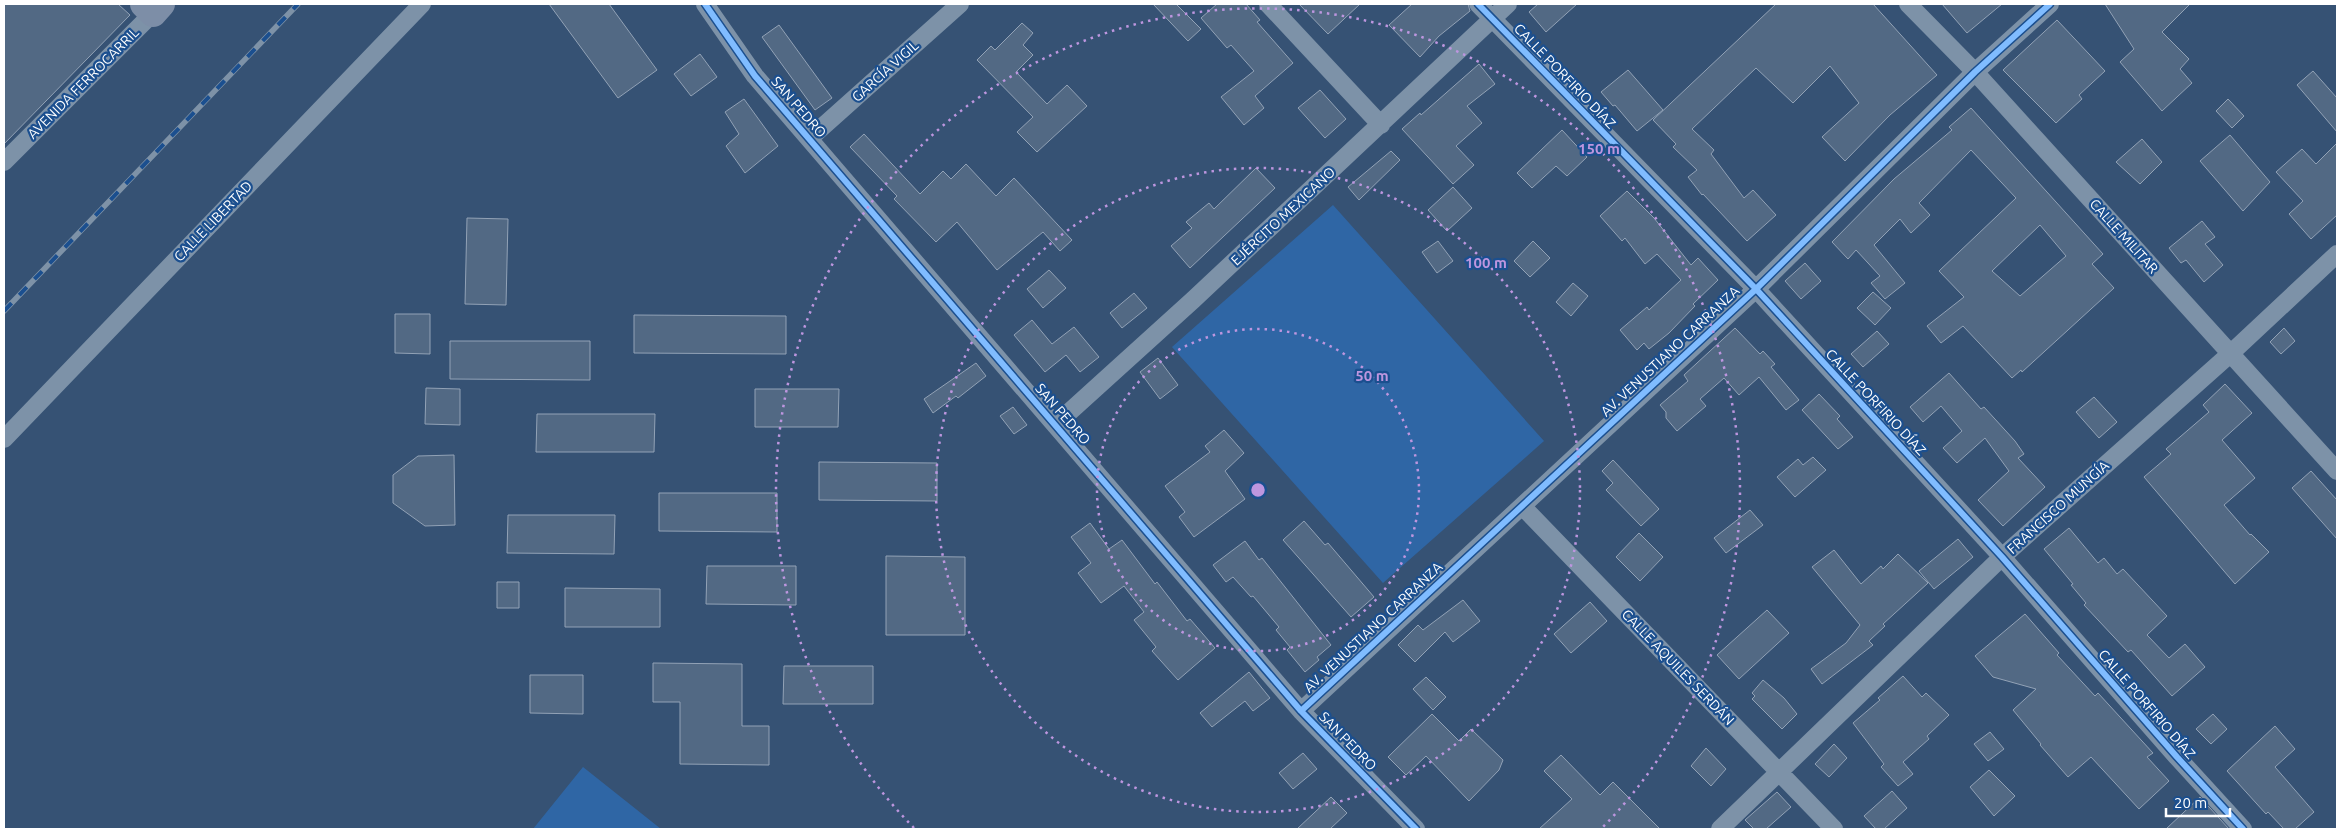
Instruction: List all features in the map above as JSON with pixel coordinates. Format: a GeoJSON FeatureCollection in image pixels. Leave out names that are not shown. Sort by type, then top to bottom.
{"type":"FeatureCollection","features":[{"type":"Feature","properties":{"kind":"street","name":"CALLE LIBERTAD"},"geometry":{"type":"LineString","coordinates":[[4,439],[422,4]]}},
{"type":"Feature","properties":{"kind":"street","name":"SAN PEDRO"},"geometry":{"type":"LineString","coordinates":[[705,4],[755,76],[1301,711],[1416,829]]}},
{"type":"Feature","properties":{"kind":"street","name":"GARCÍA VIGIL"},"geometry":{"type":"LineString","coordinates":[[810,138],[960,4]]}},
{"type":"Feature","properties":{"kind":"street"},"geometry":{"type":"LineString","coordinates":[[1268,4],[1381,125]]}},
{"type":"Feature","properties":{"kind":"street","name":"CALLE PORFIRIO DÍAZ"},"geometry":{"type":"LineString","coordinates":[[1478,4],[1756,289],[2002,557],[2177,757],[2243,829]]}},
{"type":"Feature","properties":{"kind":"street","name":"EJÉRCITO MEXICANO"},"geometry":{"type":"LineString","coordinates":[[1055,424],[1193,300],[1508,4]]}},
{"type":"Feature","properties":{"kind":"street","name":"CALLE MILITAR"},"geometry":{"type":"LineString","coordinates":[[1908,4],[1975,72],[2337,471]]}},
{"type":"Feature","properties":{"kind":"street","name":"AV. VENUSTIANO CARRANZA"},"geometry":{"type":"LineString","coordinates":[[1301,711],[1756,289],[1975,72],[2050,4]]}},
{"type":"Feature","properties":{"kind":"street","name":"AVENIDA FERROCARRIL"},"geometry":{"type":"LineString","coordinates":[[4,162],[153,7]]}},
{"type":"Feature","properties":{"kind":"street","name":"FRANCISCO MUNGÍA"},"geometry":{"type":"LineString","coordinates":[[1720,829],[2002,557],[2230,354],[2337,254]]}},
{"type":"Feature","properties":{"kind":"street","name":"CALLE AQUILES SERDÁN"},"geometry":{"type":"LineString","coordinates":[[1522,506],[1834,829]]}},
{"type":"Feature","properties":{"kind":"shaded area"},"geometry":{"type":"Polygon","coordinates":[[[1333,205],[1544,441],[1383,583],[1172,347],[1333,205]]]}},
{"type":"Feature","properties":{"kind":"shaded area"},"geometry":{"type":"Polygon","coordinates":[[[583,767],[661,829],[533,829],[583,767]]]}},
{"type":"Feature","properties":{"kind":"building"},"geometry":{"type":"Polygon","coordinates":[[[4,4],[118,4],[130,15],[4,144],[4,4]]]}},
{"type":"Feature","properties":{"kind":"building"},"geometry":{"type":"Polygon","coordinates":[[[549,4],[609,4],[657,70],[618,98],[549,4]]]}},
{"type":"Feature","properties":{"kind":"building"},"geometry":{"type":"Polygon","coordinates":[[[1153,4],[1176,4],[1201,29],[1188,41],[1153,4]]]}},
{"type":"Feature","properties":{"kind":"building"},"geometry":{"type":"Polygon","coordinates":[[[1217,4],[1246,4],[1260,20],[1257,22],[1293,63],[1255,96],[1264,108],[1244,125],[1221,97],[1254,71],[1231,45],[1227,48],[1201,18],[1217,4]]]}},
{"type":"Feature","properties":{"kind":"building"},"geometry":{"type":"Polygon","coordinates":[[[1299,4],[1360,4],[1328,34],[1299,4]]]}},
{"type":"Feature","properties":{"kind":"building"},"geometry":{"type":"Polygon","coordinates":[[[1412,4],[1468,4],[1470,11],[1439,36],[1420,57],[1389,25],[1412,4]]]}},
{"type":"Feature","properties":{"kind":"building"},"geometry":{"type":"Polygon","coordinates":[[[1538,4],[1577,4],[1546,32],[1529,12],[1538,4]]]}},
{"type":"Feature","properties":{"kind":"building"},"geometry":{"type":"Polygon","coordinates":[[[1776,4],[1873,4],[1937,75],[1890,115],[1845,161],[1822,137],[1859,103],[1830,66],[1793,103],[1756,68],[1692,129],[1714,150],[1711,154],[1744,198],[1753,190],[1776,215],[1747,241],[1702,195],[1688,177],[1697,170],[1673,147],[1676,144],[1653,120],[1776,4]]]}},
{"type":"Feature","properties":{"kind":"building"},"geometry":{"type":"Polygon","coordinates":[[[1942,4],[2002,4],[1967,33],[1942,4]]]}},
{"type":"Feature","properties":{"kind":"building"},"geometry":{"type":"Polygon","coordinates":[[[2105,4],[2190,4],[2162,32],[2189,59],[2180,69],[2192,83],[2162,111],[2120,62],[2134,49],[2105,4]]]}},
{"type":"Feature","properties":{"kind":"building"},"geometry":{"type":"Polygon","coordinates":[[[2057,20],[2105,71],[2079,95],[2082,99],[2056,123],[2003,70],[2057,20]]]}},
{"type":"Feature","properties":{"kind":"building"},"geometry":{"type":"Polygon","coordinates":[[[1022,23],[1033,33],[1023,45],[1033,55],[1016,72],[1047,104],[1067,85],[1087,106],[1037,152],[1017,132],[1033,117],[977,60],[991,46],[995,50],[1022,23]]]}},
{"type":"Feature","properties":{"kind":"building"},"geometry":{"type":"Polygon","coordinates":[[[779,25],[832,98],[815,110],[762,37],[779,25]]]}},
{"type":"Feature","properties":{"kind":"building"},"geometry":{"type":"Polygon","coordinates":[[[700,54],[717,77],[691,96],[674,74],[700,54]]]}},
{"type":"Feature","properties":{"kind":"building"},"geometry":{"type":"Polygon","coordinates":[[[1479,64],[1495,84],[1467,106],[1482,123],[1456,146],[1474,165],[1453,184],[1402,129],[1420,113],[1421,115],[1479,64]]]}},
{"type":"Feature","properties":{"kind":"building"},"geometry":{"type":"Polygon","coordinates":[[[1628,70],[1663,110],[1637,131],[1601,92],[1628,70]]]}},
{"type":"Feature","properties":{"kind":"building"},"geometry":{"type":"Polygon","coordinates":[[[2313,71],[2337,98],[2337,132],[2297,85],[2313,71]]]}},
{"type":"Feature","properties":{"kind":"building"},"geometry":{"type":"Polygon","coordinates":[[[1320,90],[1346,119],[1325,138],[1298,108],[1320,90]]]}},
{"type":"Feature","properties":{"kind":"building"},"geometry":{"type":"Polygon","coordinates":[[[744,99],[778,146],[745,173],[726,146],[739,134],[725,112],[744,99]]]}},
{"type":"Feature","properties":{"kind":"building"},"geometry":{"type":"Polygon","coordinates":[[[2228,99],[2244,116],[2232,128],[2216,111],[2228,99]]]}},
{"type":"Feature","properties":{"kind":"building"},"geometry":{"type":"Polygon","coordinates":[[[1971,108],[2103,254],[2092,264],[2114,288],[2022,372],[2021,370],[2012,378],[1963,326],[1941,343],[1927,326],[1964,297],[1939,271],[2016,198],[1971,150],[1919,203],[1930,215],[1911,233],[1900,219],[1874,245],[1905,283],[1885,299],[1871,283],[1880,276],[1856,250],[1848,259],[1832,242],[1894,179],[1952,130],[1949,127],[1971,108]],[[2040,225],[1992,271],[2020,296],[2066,256],[2040,225]]]}},
{"type":"Feature","properties":{"kind":"building"},"geometry":{"type":"Polygon","coordinates":[[[1562,130],[1587,157],[1567,176],[1556,166],[1532,188],[1517,173],[1562,130]]]}},
{"type":"Feature","properties":{"kind":"building"},"geometry":{"type":"Polygon","coordinates":[[[864,134],[920,194],[943,171],[951,179],[966,164],[996,196],[1014,178],[1072,240],[1060,251],[1043,232],[997,270],[957,222],[936,242],[894,199],[897,196],[850,147],[864,134]]]}},
{"type":"Feature","properties":{"kind":"building"},"geometry":{"type":"Polygon","coordinates":[[[2230,135],[2270,182],[2243,211],[2200,161],[2230,135]]]}},
{"type":"Feature","properties":{"kind":"building"},"geometry":{"type":"Polygon","coordinates":[[[2142,139],[2162,162],[2140,184],[2116,162],[2142,139]]]}},
{"type":"Feature","properties":{"kind":"building"},"geometry":{"type":"Polygon","coordinates":[[[2337,143],[2337,215],[2311,239],[2289,214],[2303,201],[2276,172],[2302,149],[2316,164],[2337,143]]]}},
{"type":"Feature","properties":{"kind":"building"},"geometry":{"type":"Polygon","coordinates":[[[1391,151],[1400,160],[1359,200],[1348,187],[1391,151]]]}},
{"type":"Feature","properties":{"kind":"building"},"geometry":{"type":"Polygon","coordinates":[[[1256,168],[1275,188],[1190,268],[1171,246],[1192,228],[1186,222],[1209,203],[1214,209],[1256,168]]]}},
{"type":"Feature","properties":{"kind":"building"},"geometry":{"type":"Polygon","coordinates":[[[1453,187],[1472,208],[1447,231],[1428,210],[1453,187]]]}},
{"type":"Feature","properties":{"kind":"building"},"geometry":{"type":"Polygon","coordinates":[[[1627,191],[1654,218],[1691,265],[1698,258],[1718,280],[1693,304],[1695,306],[1669,333],[1649,349],[1644,343],[1637,350],[1620,330],[1647,307],[1649,310],[1681,280],[1657,254],[1645,264],[1625,238],[1622,241],[1600,216],[1627,191]]]}},
{"type":"Feature","properties":{"kind":"building"},"geometry":{"type":"Polygon","coordinates":[[[467,218],[508,219],[506,305],[465,304],[467,218]]]}},
{"type":"Feature","properties":{"kind":"building"},"geometry":{"type":"Polygon","coordinates":[[[2202,221],[2215,237],[2205,244],[2223,265],[2204,282],[2186,260],[2181,263],[2169,248],[2202,221]]]}},
{"type":"Feature","properties":{"kind":"building"},"geometry":{"type":"Polygon","coordinates":[[[1438,241],[1453,261],[1437,273],[1422,252],[1438,241]]]}},
{"type":"Feature","properties":{"kind":"building"},"geometry":{"type":"Polygon","coordinates":[[[1533,241],[1550,258],[1530,277],[1514,261],[1533,241]]]}},
{"type":"Feature","properties":{"kind":"building"},"geometry":{"type":"Polygon","coordinates":[[[1805,263],[1821,281],[1801,299],[1785,281],[1805,263]]]}},
{"type":"Feature","properties":{"kind":"building"},"geometry":{"type":"Polygon","coordinates":[[[1049,270],[1066,288],[1043,308],[1027,289],[1049,270]]]}},
{"type":"Feature","properties":{"kind":"building"},"geometry":{"type":"Polygon","coordinates":[[[1573,283],[1588,296],[1571,316],[1556,302],[1573,283]]]}},
{"type":"Feature","properties":{"kind":"building"},"geometry":{"type":"Polygon","coordinates":[[[1873,292],[1891,308],[1875,325],[1857,308],[1873,292]]]}},
{"type":"Feature","properties":{"kind":"building"},"geometry":{"type":"Polygon","coordinates":[[[1134,293],[1147,308],[1122,328],[1110,313],[1134,293]]]}},
{"type":"Feature","properties":{"kind":"building"},"geometry":{"type":"Polygon","coordinates":[[[395,314],[430,314],[430,354],[395,353],[395,314]]]}},
{"type":"Feature","properties":{"kind":"building"},"geometry":{"type":"Polygon","coordinates":[[[634,315],[786,316],[786,354],[634,353],[634,315]]]}},
{"type":"Feature","properties":{"kind":"building"},"geometry":{"type":"Polygon","coordinates":[[[1032,320],[1052,344],[1074,327],[1099,357],[1080,372],[1066,355],[1045,372],[1014,335],[1032,320]]]}},
{"type":"Feature","properties":{"kind":"building"},"geometry":{"type":"Polygon","coordinates":[[[1735,328],[1760,354],[1763,351],[1775,364],[1771,367],[1799,400],[1786,410],[1759,377],[1739,395],[1724,378],[1700,399],[1706,406],[1677,431],[1666,418],[1666,412],[1660,405],[1688,381],[1684,375],[1735,328]]]}},
{"type":"Feature","properties":{"kind":"building"},"geometry":{"type":"Polygon","coordinates":[[[2284,328],[2295,341],[2281,354],[2270,342],[2284,328]]]}},
{"type":"Feature","properties":{"kind":"building"},"geometry":{"type":"Polygon","coordinates":[[[1877,331],[1889,344],[1863,367],[1851,354],[1877,331]]]}},
{"type":"Feature","properties":{"kind":"building"},"geometry":{"type":"Polygon","coordinates":[[[450,341],[590,341],[590,380],[450,379],[450,341]]]}},
{"type":"Feature","properties":{"kind":"building"},"geometry":{"type":"Polygon","coordinates":[[[1158,358],[1178,385],[1160,399],[1140,372],[1158,358]]]}},
{"type":"Feature","properties":{"kind":"building"},"geometry":{"type":"Polygon","coordinates":[[[976,363],[986,376],[958,398],[956,396],[933,413],[924,399],[976,363]]]}},
{"type":"Feature","properties":{"kind":"building"},"geometry":{"type":"Polygon","coordinates":[[[1949,373],[1981,409],[1984,407],[2015,441],[2024,454],[2018,458],[2045,487],[2003,526],[1978,500],[2009,471],[1985,438],[1957,463],[1943,448],[1962,431],[1941,406],[1923,422],[1910,407],[1949,373]]]}},
{"type":"Feature","properties":{"kind":"building"},"geometry":{"type":"Polygon","coordinates":[[[2225,384],[2252,413],[2222,440],[2255,478],[2224,505],[2250,535],[2269,552],[2235,584],[2144,477],[2171,454],[2166,449],[2209,412],[2203,405],[2225,384]]]}},
{"type":"Feature","properties":{"kind":"building"},"geometry":{"type":"Polygon","coordinates":[[[426,388],[460,389],[460,425],[425,424],[426,388]]]}},
{"type":"Feature","properties":{"kind":"building"},"geometry":{"type":"Polygon","coordinates":[[[755,389],[839,389],[838,427],[755,427],[755,389]]]}},
{"type":"Feature","properties":{"kind":"building"},"geometry":{"type":"Polygon","coordinates":[[[1819,394],[1840,416],[1837,419],[1853,437],[1838,449],[1802,410],[1819,394]]]}},
{"type":"Feature","properties":{"kind":"building"},"geometry":{"type":"Polygon","coordinates":[[[2094,397],[2117,422],[2099,438],[2076,412],[2094,397]]]}},
{"type":"Feature","properties":{"kind":"building"},"geometry":{"type":"Polygon","coordinates":[[[1013,407],[1027,425],[1014,434],[1000,416],[1013,407]]]}},
{"type":"Feature","properties":{"kind":"building"},"geometry":{"type":"Polygon","coordinates":[[[537,414],[655,414],[654,452],[536,452],[537,414]]]}},
{"type":"Feature","properties":{"kind":"building"},"geometry":{"type":"Polygon","coordinates":[[[1224,430],[1244,453],[1225,471],[1245,499],[1194,537],[1179,517],[1185,512],[1165,486],[1210,452],[1205,446],[1224,430]]]}},
{"type":"Feature","properties":{"kind":"building"},"geometry":{"type":"Polygon","coordinates":[[[454,455],[455,525],[425,526],[393,503],[393,475],[418,456],[454,455]]]}},
{"type":"Feature","properties":{"kind":"building"},"geometry":{"type":"Polygon","coordinates":[[[1813,457],[1826,470],[1795,497],[1777,477],[1798,459],[1803,465],[1813,457]]]}},
{"type":"Feature","properties":{"kind":"building"},"geometry":{"type":"Polygon","coordinates":[[[1613,460],[1659,509],[1641,526],[1606,490],[1613,483],[1602,471],[1613,460]]]}},
{"type":"Feature","properties":{"kind":"building"},"geometry":{"type":"Polygon","coordinates":[[[819,462],[937,463],[937,501],[819,500],[819,462]]]}},
{"type":"Feature","properties":{"kind":"building"},"geometry":{"type":"Polygon","coordinates":[[[2311,471],[2337,500],[2337,539],[2292,488],[2311,471]]]}},
{"type":"Feature","properties":{"kind":"building"},"geometry":{"type":"Polygon","coordinates":[[[659,493],[777,493],[777,532],[659,531],[659,493]]]}},
{"type":"Feature","properties":{"kind":"building"},"geometry":{"type":"Polygon","coordinates":[[[1750,510],[1763,525],[1726,553],[1714,538],[1750,510]]]}},
{"type":"Feature","properties":{"kind":"building"},"geometry":{"type":"Polygon","coordinates":[[[508,515],[615,515],[614,554],[507,553],[508,515]]]}},
{"type":"Feature","properties":{"kind":"building"},"geometry":{"type":"Polygon","coordinates":[[[1304,521],[1325,545],[1328,543],[1374,597],[1351,617],[1283,540],[1304,521]]]}},
{"type":"Feature","properties":{"kind":"building"},"geometry":{"type":"Polygon","coordinates":[[[1090,523],[1109,549],[1122,540],[1155,584],[1157,582],[1187,621],[1190,619],[1215,648],[1178,680],[1152,651],[1156,647],[1134,620],[1144,612],[1124,586],[1101,603],[1078,573],[1091,563],[1071,537],[1090,523]]]}},
{"type":"Feature","properties":{"kind":"building"},"geometry":{"type":"Polygon","coordinates":[[[2069,528],[2098,563],[2104,558],[2117,574],[2123,569],[2167,616],[2147,635],[2169,658],[2185,644],[2205,667],[2172,696],[2131,650],[2128,652],[2084,605],[2086,603],[2071,585],[2073,584],[2044,549],[2069,528]]]}},
{"type":"Feature","properties":{"kind":"building"},"geometry":{"type":"Polygon","coordinates":[[[1639,533],[1663,557],[1640,581],[1616,557],[1639,533]]]}},
{"type":"Feature","properties":{"kind":"building"},"geometry":{"type":"Polygon","coordinates":[[[1958,539],[1973,557],[1934,589],[1919,571],[1958,539]]]}},
{"type":"Feature","properties":{"kind":"building"},"geometry":{"type":"Polygon","coordinates":[[[1245,541],[1259,560],[1262,558],[1331,645],[1317,657],[1319,660],[1305,672],[1287,650],[1290,647],[1276,630],[1279,627],[1253,596],[1251,597],[1233,577],[1226,582],[1213,565],[1245,541]]]}},
{"type":"Feature","properties":{"kind":"building"},"geometry":{"type":"Polygon","coordinates":[[[1834,550],[1861,584],[1881,566],[1883,569],[1898,554],[1928,583],[1883,624],[1885,626],[1869,641],[1873,645],[1822,684],[1811,669],[1846,643],[1860,625],[1812,567],[1834,550]]]}},
{"type":"Feature","properties":{"kind":"building"},"geometry":{"type":"Polygon","coordinates":[[[886,556],[965,557],[965,635],[886,635],[886,556]]]}},
{"type":"Feature","properties":{"kind":"building"},"geometry":{"type":"Polygon","coordinates":[[[707,566],[796,566],[796,605],[706,604],[707,566]]]}},
{"type":"Feature","properties":{"kind":"building"},"geometry":{"type":"Polygon","coordinates":[[[497,582],[519,582],[519,608],[497,608],[497,582]]]}},
{"type":"Feature","properties":{"kind":"building"},"geometry":{"type":"Polygon","coordinates":[[[565,588],[660,589],[660,627],[565,627],[565,588]]]}},
{"type":"Feature","properties":{"kind":"building"},"geometry":{"type":"Polygon","coordinates":[[[1463,600],[1480,621],[1453,642],[1445,632],[1415,662],[1398,645],[1418,625],[1423,630],[1463,600]]]}},
{"type":"Feature","properties":{"kind":"building"},"geometry":{"type":"Polygon","coordinates":[[[1590,602],[1607,621],[1571,653],[1554,634],[1590,602]]]}},
{"type":"Feature","properties":{"kind":"building"},"geometry":{"type":"Polygon","coordinates":[[[1767,610],[1789,633],[1739,679],[1717,655],[1767,610]]]}},
{"type":"Feature","properties":{"kind":"building"},"geometry":{"type":"Polygon","coordinates":[[[2025,614],[2059,653],[2057,655],[2095,696],[2098,693],[2153,753],[2147,757],[2169,781],[2139,809],[2091,757],[2068,777],[2013,710],[2036,689],[1993,677],[1975,656],[2025,614]]]}},
{"type":"Feature","properties":{"kind":"building"},"geometry":{"type":"Polygon","coordinates":[[[653,663],[742,664],[742,726],[769,726],[769,765],[680,764],[680,702],[653,702],[653,663]]]}},
{"type":"Feature","properties":{"kind":"building"},"geometry":{"type":"Polygon","coordinates":[[[784,666],[873,666],[873,704],[783,704],[784,666]]]}},
{"type":"Feature","properties":{"kind":"building"},"geometry":{"type":"Polygon","coordinates":[[[1249,672],[1270,698],[1253,711],[1245,701],[1212,727],[1200,713],[1249,672]]]}},
{"type":"Feature","properties":{"kind":"building"},"geometry":{"type":"Polygon","coordinates":[[[530,675],[583,675],[583,714],[530,713],[530,675]]]}},
{"type":"Feature","properties":{"kind":"building"},"geometry":{"type":"Polygon","coordinates":[[[1903,676],[1922,697],[1926,693],[1949,715],[1927,736],[1929,739],[1903,762],[1913,774],[1898,786],[1881,767],[1884,764],[1853,723],[1880,700],[1878,698],[1903,676]]]}},
{"type":"Feature","properties":{"kind":"building"},"geometry":{"type":"Polygon","coordinates":[[[1426,677],[1446,697],[1433,710],[1413,689],[1426,677]]]}},
{"type":"Feature","properties":{"kind":"building"},"geometry":{"type":"Polygon","coordinates":[[[1763,680],[1784,698],[1797,714],[1782,729],[1752,699],[1755,696],[1752,693],[1763,680]]]}},
{"type":"Feature","properties":{"kind":"building"},"geometry":{"type":"Polygon","coordinates":[[[1432,714],[1459,741],[1471,729],[1503,760],[1499,770],[1469,801],[1426,756],[1406,775],[1388,757],[1432,714]]]}},
{"type":"Feature","properties":{"kind":"building"},"geometry":{"type":"Polygon","coordinates":[[[2213,714],[2227,729],[2211,744],[2196,729],[2213,714]]]}},
{"type":"Feature","properties":{"kind":"building"},"geometry":{"type":"Polygon","coordinates":[[[2275,726],[2295,749],[2275,767],[2314,812],[2295,829],[2284,829],[2268,812],[2266,814],[2227,771],[2275,726]]]}},
{"type":"Feature","properties":{"kind":"building"},"geometry":{"type":"Polygon","coordinates":[[[1990,732],[2004,749],[1988,761],[1974,744],[1990,732]]]}},
{"type":"Feature","properties":{"kind":"building"},"geometry":{"type":"Polygon","coordinates":[[[1834,744],[1847,758],[1829,777],[1815,764],[1834,744]]]}},
{"type":"Feature","properties":{"kind":"building"},"geometry":{"type":"Polygon","coordinates":[[[1706,748],[1726,769],[1711,786],[1691,766],[1706,748]]]}},
{"type":"Feature","properties":{"kind":"building"},"geometry":{"type":"Polygon","coordinates":[[[1303,753],[1317,769],[1293,789],[1279,773],[1303,753]]]}},
{"type":"Feature","properties":{"kind":"building"},"geometry":{"type":"Polygon","coordinates":[[[1561,755],[1600,795],[1613,782],[1660,829],[1539,829],[1572,799],[1544,771],[1561,755]]]}},
{"type":"Feature","properties":{"kind":"building"},"geometry":{"type":"Polygon","coordinates":[[[1989,770],[2015,796],[1994,816],[1970,787],[1989,770]]]}},
{"type":"Feature","properties":{"kind":"building"},"geometry":{"type":"Polygon","coordinates":[[[1892,791],[1907,808],[1884,829],[1876,829],[1864,816],[1892,791]]]}},
{"type":"Feature","properties":{"kind":"building"},"geometry":{"type":"Polygon","coordinates":[[[1777,792],[1791,807],[1766,829],[1754,829],[1745,820],[1777,792]]]}},
{"type":"Feature","properties":{"kind":"building"},"geometry":{"type":"Polygon","coordinates":[[[1331,797],[1347,813],[1330,829],[1297,829],[1331,797]]]}},
{"type":"Feature","properties":{"kind":"building"},"geometry":{"type":"Polygon","coordinates":[[[2200,797],[2229,829],[2166,829],[2200,797]]]}},
{"type":"Feature","properties":{"kind":"railway"},"geometry":{"type":"LineString","coordinates":[[4,311],[298,4]]}},
{"type":"Feature","properties":{"kind":"cycle path"},"geometry":{"type":"LineString","coordinates":[[705,4],[755,76],[1301,711],[1416,829]]}},
{"type":"Feature","properties":{"kind":"cycle path"},"geometry":{"type":"LineString","coordinates":[[1478,4],[1756,289],[2002,557],[2177,757],[2243,829]]}},
{"type":"Feature","properties":{"kind":"cycle path"},"geometry":{"type":"LineString","coordinates":[[1301,711],[1756,289],[1975,72],[2050,4]]}}]}
